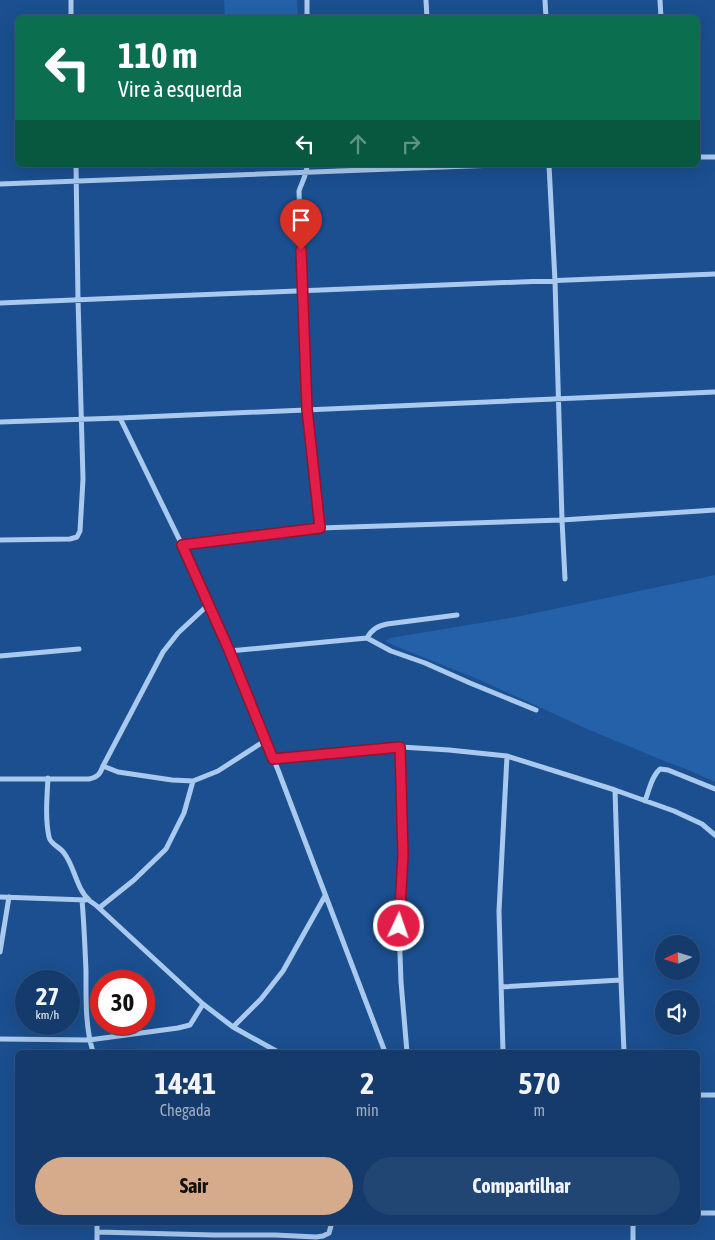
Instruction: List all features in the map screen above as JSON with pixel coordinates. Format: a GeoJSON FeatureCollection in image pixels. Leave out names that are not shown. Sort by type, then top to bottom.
{"type":"FeatureCollection","features":[{"type":"Feature","properties":{"kind":"street"},"geometry":{"type":"LineString","coordinates":[[71,0],[71,15]]}},
{"type":"Feature","properties":{"kind":"street"},"geometry":{"type":"LineString","coordinates":[[306,0],[307,15]]}},
{"type":"Feature","properties":{"kind":"street"},"geometry":{"type":"LineString","coordinates":[[426,0],[427,15]]}},
{"type":"Feature","properties":{"kind":"street"},"geometry":{"type":"LineString","coordinates":[[545,0],[546,15]]}},
{"type":"Feature","properties":{"kind":"street"},"geometry":{"type":"LineString","coordinates":[[660,0],[661,15]]}},
{"type":"Feature","properties":{"kind":"street"},"geometry":{"type":"LineString","coordinates":[[700,157],[715,157]]}},
{"type":"Feature","properties":{"kind":"street"},"geometry":{"type":"LineString","coordinates":[[0,540],[70,539],[77,537],[80,531],[83,478],[76,167]]}},
{"type":"Feature","properties":{"kind":"street"},"geometry":{"type":"LineString","coordinates":[[307,167],[307,172],[302,180],[299,191],[302,290],[307,409],[320,528]]}},
{"type":"Feature","properties":{"kind":"street"},"geometry":{"type":"LineString","coordinates":[[0,184],[433,167]]}},
{"type":"Feature","properties":{"kind":"street"},"geometry":{"type":"LineString","coordinates":[[549,167],[555,280],[565,579]]}},
{"type":"Feature","properties":{"kind":"street"},"geometry":{"type":"LineString","coordinates":[[0,303],[715,274]]}},
{"type":"Feature","properties":{"kind":"street"},"geometry":{"type":"LineString","coordinates":[[0,422],[715,392]]}},
{"type":"Feature","properties":{"kind":"street"},"geometry":{"type":"LineString","coordinates":[[120,418],[182,545],[229,650],[266,740],[384,1050]]}},
{"type":"Feature","properties":{"kind":"street"},"geometry":{"type":"LineString","coordinates":[[182,545],[320,528],[562,520],[715,510]]}},
{"type":"Feature","properties":{"kind":"street"},"geometry":{"type":"LineString","coordinates":[[0,779],[89,779],[97,777],[101,773],[163,652],[178,633],[209,604]]}},
{"type":"Feature","properties":{"kind":"street"},"geometry":{"type":"LineString","coordinates":[[367,638],[372,630],[378,626],[457,615]]}},
{"type":"Feature","properties":{"kind":"street"},"geometry":{"type":"LineString","coordinates":[[229,650],[367,638],[391,651],[425,662],[536,710]]}},
{"type":"Feature","properties":{"kind":"street"},"geometry":{"type":"LineString","coordinates":[[0,656],[79,650]]}},
{"type":"Feature","properties":{"kind":"street"},"geometry":{"type":"LineString","coordinates":[[103,766],[118,772],[172,780],[193,781],[218,771],[266,740]]}},
{"type":"Feature","properties":{"kind":"street"},"geometry":{"type":"LineString","coordinates":[[273,759],[400,747],[507,756],[674,811],[702,824],[715,835]]}},
{"type":"Feature","properties":{"kind":"street"},"geometry":{"type":"LineString","coordinates":[[400,747],[403,855],[399,926],[401,982],[407,1050]]}},
{"type":"Feature","properties":{"kind":"street"},"geometry":{"type":"LineString","coordinates":[[503,1050],[499,911],[507,756]]}},
{"type":"Feature","properties":{"kind":"street"},"geometry":{"type":"LineString","coordinates":[[645,802],[656,773],[660,769],[715,789]]}},
{"type":"Feature","properties":{"kind":"street"},"geometry":{"type":"LineString","coordinates":[[48,778],[47,817],[49,838],[64,852],[86,900],[86,1009],[89,1040],[92,1050]]}},
{"type":"Feature","properties":{"kind":"street"},"geometry":{"type":"LineString","coordinates":[[99,908],[134,880],[166,848],[184,813],[193,781]]}},
{"type":"Feature","properties":{"kind":"street"},"geometry":{"type":"LineString","coordinates":[[615,790],[624,1050]]}},
{"type":"Feature","properties":{"kind":"street"},"geometry":{"type":"LineString","coordinates":[[233,1027],[261,999],[283,971],[325,896]]}},
{"type":"Feature","properties":{"kind":"street"},"geometry":{"type":"LineString","coordinates":[[0,897],[86,900],[99,908],[203,1004],[233,1027],[274,1050]]}},
{"type":"Feature","properties":{"kind":"street"},"geometry":{"type":"LineString","coordinates":[[0,952],[9,897]]}},
{"type":"Feature","properties":{"kind":"street"},"geometry":{"type":"LineString","coordinates":[[501,987],[621,980]]}},
{"type":"Feature","properties":{"kind":"street"},"geometry":{"type":"LineString","coordinates":[[0,1039],[89,1040],[185,1027],[190,1025],[203,1004]]}},
{"type":"Feature","properties":{"kind":"street"},"geometry":{"type":"LineString","coordinates":[[700,1095],[715,1095]]}},
{"type":"Feature","properties":{"kind":"street"},"geometry":{"type":"LineString","coordinates":[[700,1213],[715,1213]]}},
{"type":"Feature","properties":{"kind":"street"},"geometry":{"type":"LineString","coordinates":[[97,1225],[97,1240]]}},
{"type":"Feature","properties":{"kind":"street"},"geometry":{"type":"LineString","coordinates":[[97,1232],[214,1238],[275,1235],[316,1237],[330,1232],[331,1225]]}},
{"type":"Feature","properties":{"kind":"street"},"geometry":{"type":"LineString","coordinates":[[633,1225],[634,1240]]}},
{"type":"Feature","properties":{"kind":"shaded area"},"geometry":{"type":"Polygon","coordinates":[[[224,0],[297,0],[298,15],[225,15],[224,0]]]}},
{"type":"Feature","properties":{"kind":"shaded area"},"geometry":{"type":"Polygon","coordinates":[[[715,575],[715,782],[587,729],[480,680],[385,641],[390,638],[516,617],[715,575]]]}},
{"type":"Feature","properties":{"kind":"route"},"geometry":{"type":"LineString","coordinates":[[301,250],[307,409],[320,528],[182,545],[229,650],[273,759],[400,747],[403,855],[399,926]]}}]}
